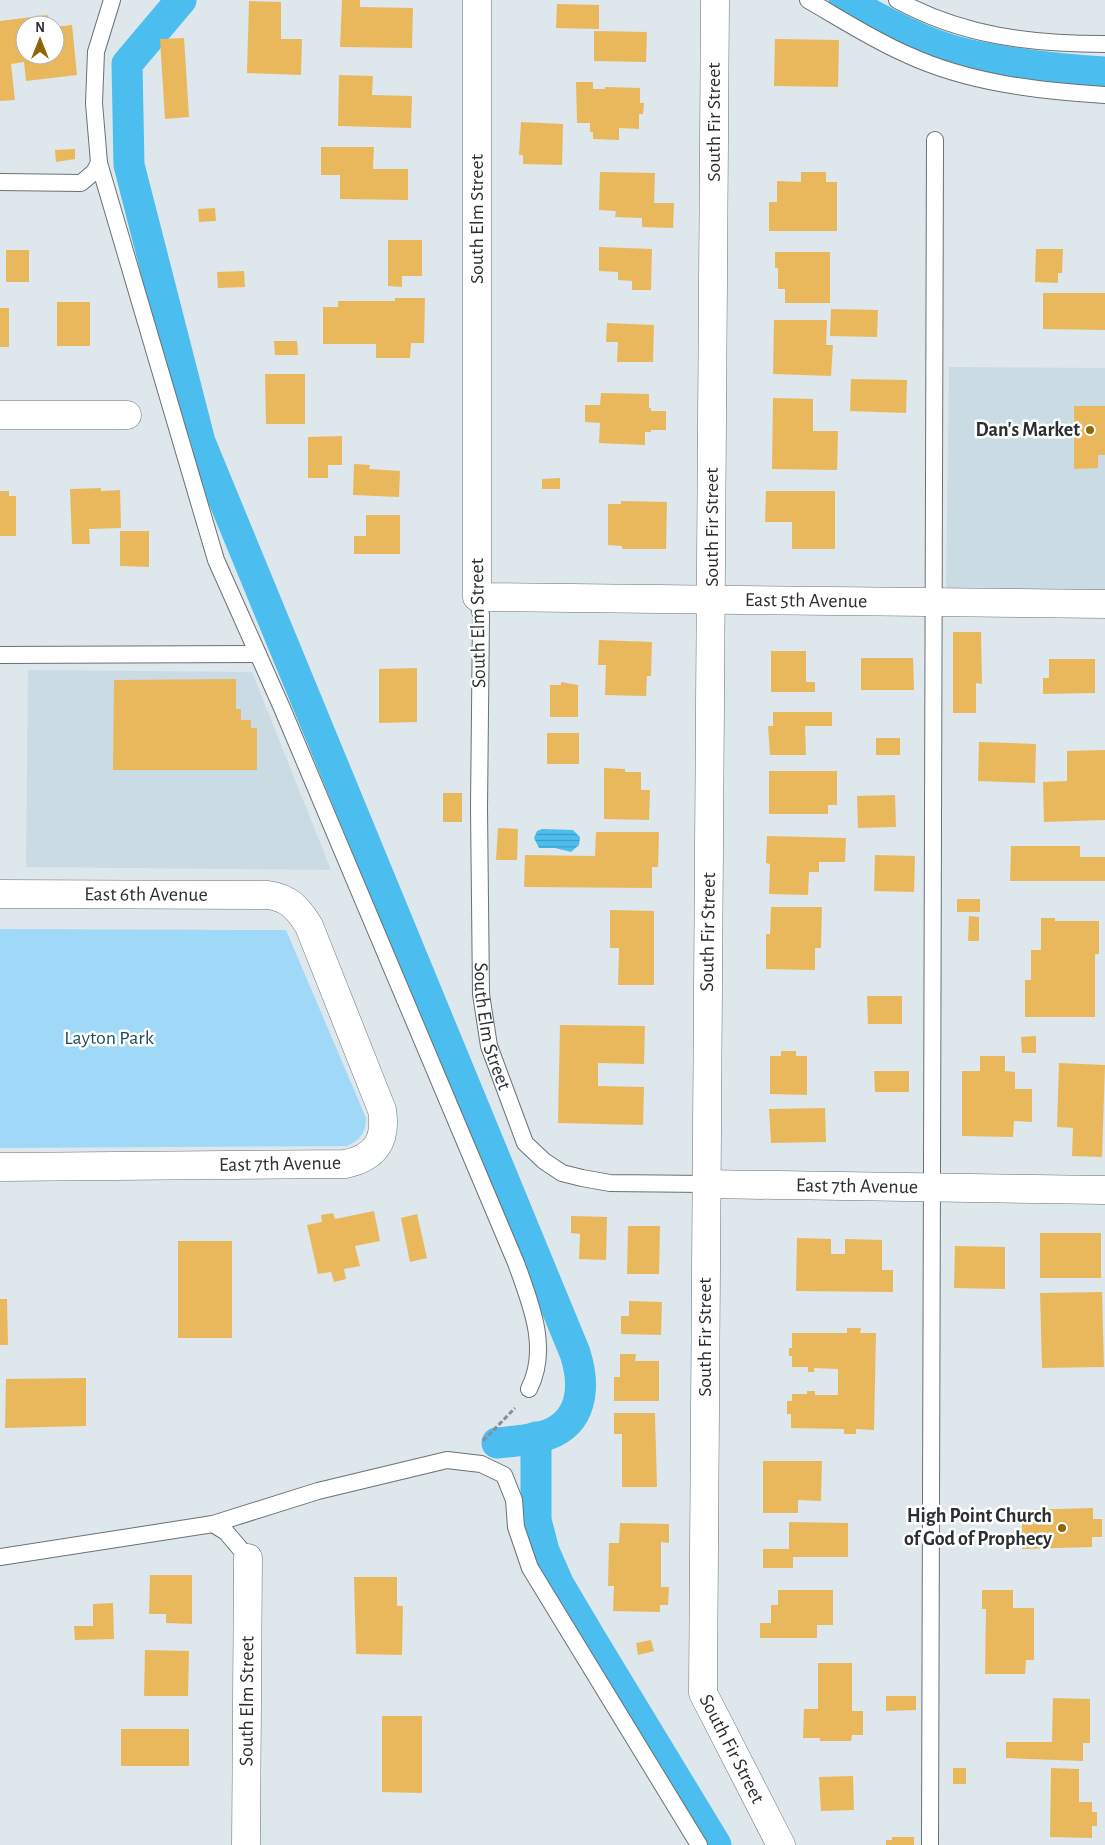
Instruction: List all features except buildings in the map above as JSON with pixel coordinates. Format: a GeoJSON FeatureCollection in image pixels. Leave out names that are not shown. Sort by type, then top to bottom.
{"type":"FeatureCollection","features":[{"type":"Feature","properties":{"kind":"street","name":"South Elm Street"},"geometry":{"type":"LineString","coordinates":[[476,0],[477,597]]}},
{"type":"Feature","properties":{"kind":"street","name":"South Fir Street"},"geometry":{"type":"LineString","coordinates":[[715,0],[703,1693],[781,1845]]}},
{"type":"Feature","properties":{"kind":"street"},"geometry":{"type":"LineString","coordinates":[[0,415],[127,415]]}},
{"type":"Feature","properties":{"kind":"street","name":"East 5th Avenue"},"geometry":{"type":"LineString","coordinates":[[477,597],[1105,604]]}},
{"type":"Feature","properties":{"kind":"street","name":"East 6th Avenue"},"geometry":{"type":"LineString","coordinates":[[0,894],[268,895],[291,902]]}},
{"type":"Feature","properties":{"kind":"street","name":"East 7th Avenue"},"geometry":{"type":"LineString","coordinates":[[0,1166],[345,1164],[361,1161],[373,1152],[380,1140],[384,1124],[382,1110],[309,926],[301,912],[291,902]]}},
{"type":"Feature","properties":{"kind":"street","name":"East 7th Avenue"},"geometry":{"type":"LineString","coordinates":[[706,1184],[1105,1190]]}},
{"type":"Feature","properties":{"kind":"street","name":"South Elm Street"},"geometry":{"type":"LineString","coordinates":[[246,1845],[248,1558]]}},
{"type":"Feature","properties":{"kind":"lane"},"geometry":{"type":"LineString","coordinates":[[112,0],[96,52],[94,103],[100,163],[216,560],[258,654],[531,1303],[538,1350],[535,1376],[529,1389]]}},
{"type":"Feature","properties":{"kind":"lane"},"geometry":{"type":"LineString","coordinates":[[808,0],[909,56],[951,72],[995,82],[1052,91],[1105,94]]}},
{"type":"Feature","properties":{"kind":"lane"},"geometry":{"type":"LineString","coordinates":[[897,0],[924,15],[1000,37],[1049,44],[1105,44]]}},
{"type":"Feature","properties":{"kind":"lane"},"geometry":{"type":"LineString","coordinates":[[930,1845],[934,1187],[933,602],[936,140]]}},
{"type":"Feature","properties":{"kind":"lane"},"geometry":{"type":"LineString","coordinates":[[0,182],[81,183],[94,172],[100,163]]}},
{"type":"Feature","properties":{"kind":"lane","name":"South Elm Street"},"geometry":{"type":"LineString","coordinates":[[477,597],[481,615],[479,808],[481,994],[489,1046],[525,1143],[544,1161],[562,1172],[610,1183]]}},
{"type":"Feature","properties":{"kind":"lane"},"geometry":{"type":"LineString","coordinates":[[0,655],[258,654]]}},
{"type":"Feature","properties":{"kind":"lane","name":"East 7th Avenue"},"geometry":{"type":"LineString","coordinates":[[610,1183],[706,1184]]}},
{"type":"Feature","properties":{"kind":"lane"},"geometry":{"type":"LineString","coordinates":[[0,1557],[213,1524],[318,1491],[447,1460],[480,1464],[504,1475],[514,1500],[516,1527],[530,1568],[699,1845]]}},
{"type":"Feature","properties":{"kind":"lane"},"geometry":{"type":"LineString","coordinates":[[213,1524],[226,1532],[248,1558]]}},
{"type":"Feature","properties":{"kind":"path"},"geometry":{"type":"LineString","coordinates":[[465,1462],[515,1409],[529,1389]]}},
{"type":"Feature","properties":{"kind":"shaded area"},"geometry":{"type":"Polygon","coordinates":[[[949,367],[1105,368],[1105,591],[946,591],[949,367]]]}},
{"type":"Feature","properties":{"kind":"shaded area"},"geometry":{"type":"Polygon","coordinates":[[[28,670],[252,672],[331,870],[26,867],[28,670]]]}},
{"type":"Feature","properties":{"kind":"shaded area"},"geometry":{"type":"Polygon","coordinates":[[[542,829],[573,830],[580,837],[579,845],[571,852],[555,848],[539,848],[534,838],[537,831],[542,829]]]}},
{"type":"Feature","properties":{"kind":"green space","name":"Layton Park"},"geometry":{"type":"Polygon","coordinates":[[[0,929],[286,930],[366,1118],[363,1132],[359,1138],[347,1146],[0,1148],[0,929]]]}},
{"type":"Feature","properties":{"kind":"waterway"},"geometry":{"type":"LineString","coordinates":[[181,0],[127,64],[129,165],[200,442],[578,1364],[580,1397],[572,1417],[564,1425],[554,1432],[541,1437],[497,1443]]}},
{"type":"Feature","properties":{"kind":"waterway"},"geometry":{"type":"LineString","coordinates":[[844,0],[916,37],[947,49],[1033,66],[1105,72]]}},
{"type":"Feature","properties":{"kind":"waterway"},"geometry":{"type":"LineString","coordinates":[[536,1437],[536,1520],[544,1551],[559,1585],[716,1845]]}},
{"type":"Feature","properties":{"kind":"place","name":"Dan's Market"},"geometry":{"type":"Point","coordinates":[1090,430]}},
{"type":"Feature","properties":{"kind":"place","name":"High Point Church of God of Prophecy"},"geometry":{"type":"Point","coordinates":[1062,1528]}}]}
